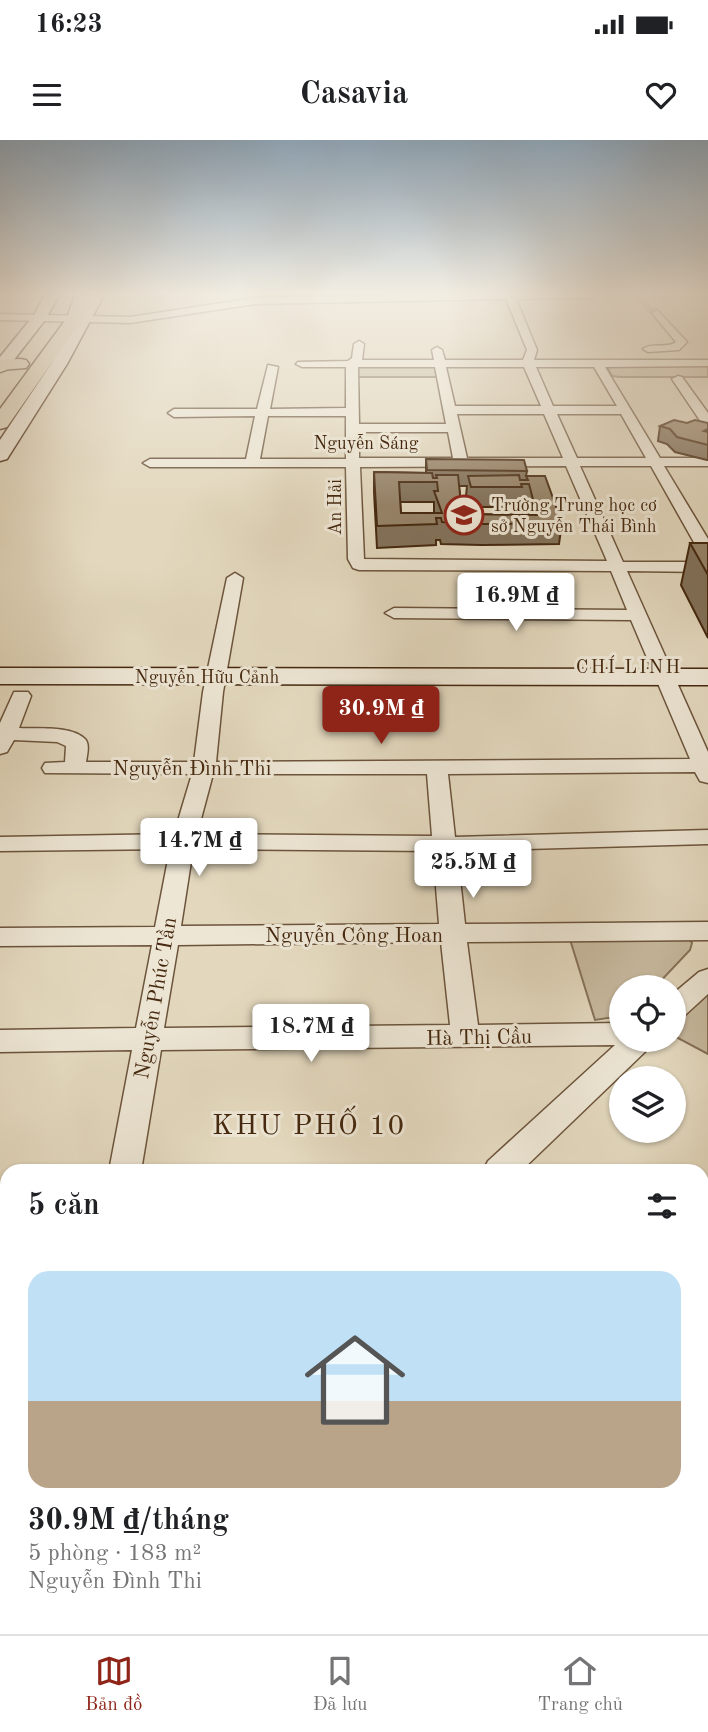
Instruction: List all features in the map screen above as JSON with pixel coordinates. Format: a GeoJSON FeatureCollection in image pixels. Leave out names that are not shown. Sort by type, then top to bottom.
{"type":"FeatureCollection","features":[{"type":"Feature","properties":{"kind":"main road"},"geometry":{"type":"LineString","coordinates":[[0,423],[50,365]]}},
{"type":"Feature","properties":{"kind":"main road"},"geometry":{"type":"LineString","coordinates":[[0,456],[51,365]]}},
{"type":"Feature","properties":{"kind":"main road","name":"Nguyễn Hữu Cảnh"},"geometry":{"type":"LineString","coordinates":[[0,676],[669,685]]}},
{"type":"Feature","properties":{"kind":"main road"},"geometry":{"type":"LineString","coordinates":[[669,685],[708,677]]}},
{"type":"Feature","properties":{"kind":"main road"},"geometry":{"type":"LineString","coordinates":[[669,685],[708,693]]}},
{"type":"Feature","properties":{"kind":"street","name":"An Hải"},"geometry":{"type":"LineString","coordinates":[[353,365],[359,379],[353,412],[354,532],[359,565],[618,568]]}},
{"type":"Feature","properties":{"kind":"street"},"geometry":{"type":"LineString","coordinates":[[442,365],[438,378],[451,410],[461,463]]}},
{"type":"Feature","properties":{"kind":"street"},"geometry":{"type":"LineString","coordinates":[[538,365],[551,411],[706,769]]}},
{"type":"Feature","properties":{"kind":"street"},"geometry":{"type":"LineString","coordinates":[[600,365],[615,379],[626,410],[643,430],[656,462],[708,553]]}},
{"type":"Feature","properties":{"kind":"street"},"geometry":{"type":"LineString","coordinates":[[252,463],[272,367]]}},
{"type":"Feature","properties":{"kind":"street"},"geometry":{"type":"LineString","coordinates":[[664,379],[698,379]]}},
{"type":"Feature","properties":{"kind":"street"},"geometry":{"type":"LineString","coordinates":[[678,379],[708,422]]}},
{"type":"Feature","properties":{"kind":"street"},"geometry":{"type":"LineString","coordinates":[[451,410],[626,410]]}},
{"type":"Feature","properties":{"kind":"street"},"geometry":{"type":"LineString","coordinates":[[174,413],[353,412]]}},
{"type":"Feature","properties":{"kind":"street"},"geometry":{"type":"LineString","coordinates":[[354,428],[454,428]]}},
{"type":"Feature","properties":{"kind":"street","name":"Nguyễn Sáng"},"geometry":{"type":"LineString","coordinates":[[150,463],[708,462]]}},
{"type":"Feature","properties":{"kind":"street"},"geometry":{"type":"LineString","coordinates":[[618,568],[708,567]]}},
{"type":"Feature","properties":{"kind":"street","name":"Nguyễn Phúc Tần"},"geometry":{"type":"LineString","coordinates":[[126,1164],[183,841],[204,769],[235,578]]}},
{"type":"Feature","properties":{"kind":"street"},"geometry":{"type":"LineString","coordinates":[[394,613],[639,615]]}},
{"type":"Feature","properties":{"kind":"street"},"geometry":{"type":"LineString","coordinates":[[3,741],[10,696]]}},
{"type":"Feature","properties":{"kind":"street","name":"Nguyễn Đình Thi"},"geometry":{"type":"LineString","coordinates":[[3,741],[60,736],[77,743],[64,768],[706,769]]}},
{"type":"Feature","properties":{"kind":"street"},"geometry":{"type":"LineString","coordinates":[[437,768],[466,1037]]}},
{"type":"Feature","properties":{"kind":"street"},"geometry":{"type":"LineString","coordinates":[[0,844],[183,841],[446,844],[708,837]]}},
{"type":"Feature","properties":{"kind":"street","name":"Nguyễn Công Hoan"},"geometry":{"type":"LineString","coordinates":[[0,937],[708,931]]}},
{"type":"Feature","properties":{"kind":"street"},"geometry":{"type":"LineString","coordinates":[[686,998],[708,979]]}},
{"type":"Feature","properties":{"kind":"street","name":"Hà Thị Cầu"},"geometry":{"type":"LineString","coordinates":[[0,1041],[609,1034]]}},
{"type":"Feature","properties":{"kind":"street"},"geometry":{"type":"LineString","coordinates":[[506,1164],[626,1052]]}},
{"type":"Feature","properties":{"kind":"shaded area"},"geometry":{"type":"Polygon","coordinates":[[[356,365],[431,365],[438,368],[436,377],[358,377],[356,365]]]}},
{"type":"Feature","properties":{"kind":"shaded area"},"geometry":{"type":"Polygon","coordinates":[[[708,365],[708,377],[620,377],[612,376],[607,367],[708,365]]]}},
{"type":"Feature","properties":{"kind":"shaded area"},"geometry":{"type":"Polygon","coordinates":[[[568,933],[687,935],[692,943],[690,950],[666,975],[609,975],[609,1018],[595,1020],[568,933]]]}},
{"type":"Feature","properties":{"kind":"shaded area"},"geometry":{"type":"Polygon","coordinates":[[[708,989],[708,1054],[686,1042],[686,1011],[708,989]]]}},
{"type":"Feature","properties":{"kind":"building"},"geometry":{"type":"Polygon","coordinates":[[[674,420],[708,423],[708,429],[704,431],[708,432],[708,445],[677,437],[670,429],[660,426],[674,420]]]}},
{"type":"Feature","properties":{"kind":"building"},"geometry":{"type":"Polygon","coordinates":[[[426,459],[524,460],[527,471],[427,470],[426,459]]]}},
{"type":"Feature","properties":{"kind":"building"},"geometry":{"type":"Polygon","coordinates":[[[374,472],[432,473],[433,478],[437,478],[436,475],[458,475],[462,514],[537,515],[529,484],[521,484],[522,487],[471,487],[468,476],[519,475],[520,480],[528,480],[526,476],[545,476],[562,523],[483,524],[442,522],[441,518],[436,518],[437,524],[377,526],[374,472]],[[399,482],[401,513],[442,513],[434,491],[438,491],[437,482],[399,482]]]}},
{"type":"Feature","properties":{"kind":"building"},"geometry":{"type":"Polygon","coordinates":[[[690,543],[708,543],[708,575],[690,543]]]}},
{"type":"Feature","properties":{"kind":"place","name":"Trường Trung học cơ sở Nguyễn Thái Bình"},"geometry":{"type":"Point","coordinates":[464,515]}},
{"type":"Feature","properties":{"kind":"district","name":"CHÍ LINH"},"geometry":{"type":"Point","coordinates":[629,666]}},
{"type":"Feature","properties":{"kind":"district","name":"KHU PHỐ 10"},"geometry":{"type":"Point","coordinates":[309,1124]}}]}
